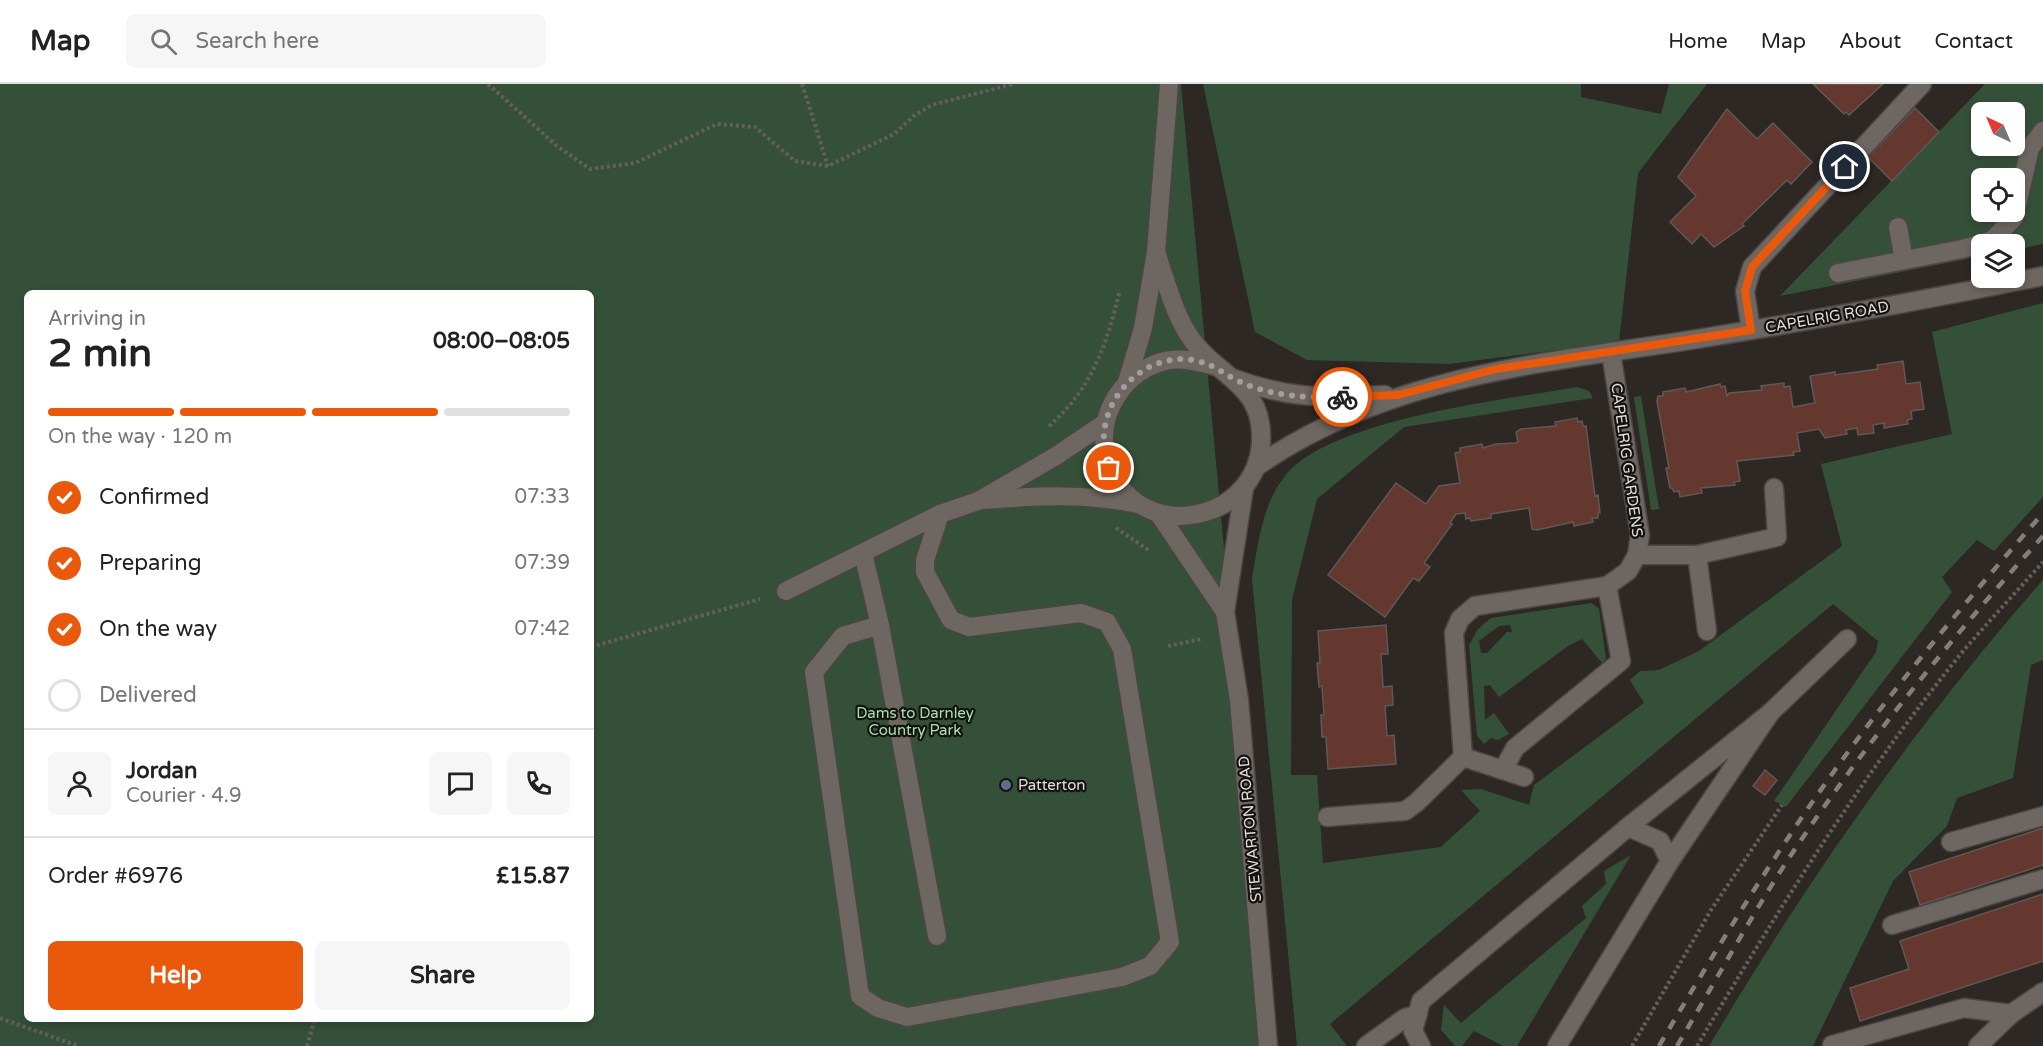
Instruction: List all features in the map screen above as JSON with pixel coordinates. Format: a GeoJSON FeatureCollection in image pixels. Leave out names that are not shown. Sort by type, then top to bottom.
{"type":"FeatureCollection","features":[{"type":"Feature","properties":{"kind":"street","name":"STEWARTON ROAD"},"geometry":{"type":"LineString","coordinates":[[1127,382],[1143,328],[1156,252],[1170,98],[1169,84]]}},
{"type":"Feature","properties":{"kind":"street"},"geometry":{"type":"LineString","coordinates":[[1751,330],[1745,291],[1752,267],[1922,84]]}},
{"type":"Feature","properties":{"kind":"street"},"geometry":{"type":"LineString","coordinates":[[1838,273],[1962,249],[1992,240],[2014,218],[2030,148],[2043,131]]}},
{"type":"Feature","properties":{"kind":"street"},"geometry":{"type":"LineString","coordinates":[[1898,227],[1904,260]]}},
{"type":"Feature","properties":{"kind":"street","name":"STEWARTON ROAD"},"geometry":{"type":"LineString","coordinates":[[1156,252],[1190,338],[1215,366],[1235,379],[1250,398],[1260,420],[1261,444],[1256,467],[1244,488],[1226,504],[1204,514],[1181,517],[1159,514],[1138,504],[1121,488],[1109,468],[1104,446],[1105,423],[1113,401],[1127,382],[1145,368],[1167,361],[1192,360],[1215,366]]}},
{"type":"Feature","properties":{"kind":"street","name":"CAPELRIG ROAD"},"geometry":{"type":"LineString","coordinates":[[1256,467],[1330,422],[1398,395],[1496,369],[1751,330],[1946,296],[2043,276]]}},
{"type":"Feature","properties":{"kind":"street","name":"CAPELRIG GARDENS"},"geometry":{"type":"LineString","coordinates":[[1607,586],[1628,571],[1637,555],[1640,535],[1611,352]]}},
{"type":"Feature","properties":{"kind":"street","name":"CAPELRIG ROAD"},"geometry":{"type":"LineString","coordinates":[[1235,379],[1290,395],[1318,398],[1398,395]]}},
{"type":"Feature","properties":{"kind":"street"},"geometry":{"type":"LineString","coordinates":[[786,591],[940,514],[978,501],[1056,456],[1105,423]]}},
{"type":"Feature","properties":{"kind":"street","name":"STEWARTON ROAD"},"geometry":{"type":"LineString","coordinates":[[1244,488],[1225,612],[1239,700],[1268,1046]]}},
{"type":"Feature","properties":{"kind":"street"},"geometry":{"type":"LineString","coordinates":[[1637,555],[1697,555],[1777,537],[1774,489]]}},
{"type":"Feature","properties":{"kind":"street"},"geometry":{"type":"LineString","coordinates":[[978,501],[1056,494],[1108,498],[1138,504]]}},
{"type":"Feature","properties":{"kind":"street"},"geometry":{"type":"LineString","coordinates":[[880,625],[843,636],[814,672],[860,996],[878,1008],[907,1017],[1122,977],[1150,966],[1170,942],[1122,649],[1107,622],[1081,613],[969,627],[951,620],[925,572],[925,560],[940,514]]}},
{"type":"Feature","properties":{"kind":"street","name":"STEWARTON ROAD"},"geometry":{"type":"LineString","coordinates":[[1159,514],[1225,612]]}},
{"type":"Feature","properties":{"kind":"street"},"geometry":{"type":"LineString","coordinates":[[863,553],[880,625],[938,936]]}},
{"type":"Feature","properties":{"kind":"street"},"geometry":{"type":"LineString","coordinates":[[1697,555],[1707,631]]}},
{"type":"Feature","properties":{"kind":"street"},"geometry":{"type":"LineString","coordinates":[[1327,817],[1405,812],[1463,757],[1454,633],[1460,619],[1475,606],[1607,586],[1621,661],[1515,748],[1503,770]]}},
{"type":"Feature","properties":{"kind":"street"},"geometry":{"type":"LineString","coordinates":[[1421,1046],[1413,1031],[1421,1001],[1628,827],[1770,713],[1847,639]]}},
{"type":"Feature","properties":{"kind":"street"},"geometry":{"type":"LineString","coordinates":[[1557,1046],[1670,861],[1770,713]]}},
{"type":"Feature","properties":{"kind":"street"},"geometry":{"type":"LineString","coordinates":[[1463,757],[1524,777]]}},
{"type":"Feature","properties":{"kind":"street"},"geometry":{"type":"LineString","coordinates":[[1951,842],[2043,816]]}},
{"type":"Feature","properties":{"kind":"street"},"geometry":{"type":"LineString","coordinates":[[1628,827],[1660,841],[1670,861]]}},
{"type":"Feature","properties":{"kind":"street"},"geometry":{"type":"LineString","coordinates":[[1892,925],[2043,879]]}},
{"type":"Feature","properties":{"kind":"street"},"geometry":{"type":"LineString","coordinates":[[1978,1046],[2011,1014],[2043,992]]}},
{"type":"Feature","properties":{"kind":"street"},"geometry":{"type":"LineString","coordinates":[[1832,1045],[1964,1008],[2011,1014]]}},
{"type":"Feature","properties":{"kind":"street"},"geometry":{"type":"LineString","coordinates":[[1366,1046],[1405,1018],[1418,1014]]}},
{"type":"Feature","properties":{"kind":"path"},"geometry":{"type":"LineString","coordinates":[[488,84],[557,146],[590,169],[635,163],[717,124],[755,127],[795,161],[828,166],[894,134],[916,114],[932,105],[1013,84]]}},
{"type":"Feature","properties":{"kind":"path"},"geometry":{"type":"LineString","coordinates":[[802,84],[828,166]]}},
{"type":"Feature","properties":{"kind":"path"},"geometry":{"type":"LineString","coordinates":[[1697,1046],[1765,932],[1885,756],[1964,651],[2043,562]]}},
{"type":"Feature","properties":{"kind":"path"},"geometry":{"type":"LineString","coordinates":[[594,646],[786,591]]}},
{"type":"Feature","properties":{"kind":"path"},"geometry":{"type":"LineString","coordinates":[[1168,646],[1207,639]]}},
{"type":"Feature","properties":{"kind":"path"},"geometry":{"type":"LineString","coordinates":[[1632,1046],[1711,910],[1782,805]]}},
{"type":"Feature","properties":{"kind":"path"},"geometry":{"type":"LineString","coordinates":[[0,1018],[78,1046]]}},
{"type":"Feature","properties":{"kind":"path"},"geometry":{"type":"LineString","coordinates":[[308,1046],[314,1022]]}},
{"type":"Feature","properties":{"kind":"green space","name":"Dams to Darnley Country Park"},"geometry":{"type":"Polygon","coordinates":[[[0,84],[1181,84],[1270,1046],[0,1046],[0,84]]]}},
{"type":"Feature","properties":{"kind":"green space"},"geometry":{"type":"Polygon","coordinates":[[[1203,84],[1581,84],[1581,97],[1661,114],[1669,84],[1707,84],[1638,173],[1619,342],[1449,364],[1307,360],[1255,332],[1203,84]]]}},
{"type":"Feature","properties":{"kind":"green space"},"geometry":{"type":"Polygon","coordinates":[[[1985,84],[2043,84],[2043,244],[2025,248],[2025,234],[1971,234],[1971,258],[1780,296],[1985,84]]]}},
{"type":"Feature","properties":{"kind":"green space"},"geometry":{"type":"Polygon","coordinates":[[[2043,303],[2043,497],[1994,551],[1977,540],[1942,577],[1952,592],[1786,807],[1774,801],[1876,652],[1878,641],[1833,604],[1330,1024],[1347,1046],[1297,1046],[1252,579],[1266,512],[1277,487],[1285,476],[1308,456],[1339,440],[1378,426],[1421,415],[1577,387],[1589,391],[1593,398],[1404,427],[1317,499],[1292,600],[1291,775],[1317,775],[1323,863],[1441,847],[1480,811],[1461,790],[1481,789],[1529,805],[1534,785],[1644,703],[1630,680],[1640,671],[1659,670],[1699,651],[1842,546],[1821,464],[1952,434],[1932,332],[2043,303]]]}},
{"type":"Feature","properties":{"kind":"green space"},"geometry":{"type":"Polygon","coordinates":[[[1641,396],[1659,509],[1651,510],[1634,397],[1641,396]]]}},
{"type":"Feature","properties":{"kind":"green space"},"geometry":{"type":"Polygon","coordinates":[[[2043,580],[2043,660],[2031,665],[2013,778],[1957,798],[1947,826],[1893,881],[1813,1046],[1709,1046],[1784,924],[1865,805],[1951,690],[2043,580]]]}},
{"type":"Feature","properties":{"kind":"green space"},"geometry":{"type":"Polygon","coordinates":[[[1592,603],[1599,609],[1606,659],[1602,663],[1582,639],[1568,646],[1499,697],[1490,685],[1484,686],[1485,720],[1494,713],[1509,734],[1498,740],[1491,738],[1484,744],[1477,736],[1469,645],[1478,629],[1491,618],[1592,603]],[[1510,625],[1499,626],[1479,641],[1481,653],[1487,653],[1507,632],[1512,632],[1510,625]]]}},
{"type":"Feature","properties":{"kind":"green space"},"geometry":{"type":"Polygon","coordinates":[[[1631,855],[1517,1046],[1503,1046],[1474,1031],[1462,1046],[1455,1046],[1441,1030],[1444,1005],[1461,1023],[1586,918],[1582,906],[1606,884],[1604,871],[1631,855]]]}},
{"type":"Feature","properties":{"kind":"building"},"geometry":{"type":"Polygon","coordinates":[[[1813,84],[1883,84],[1849,115],[1846,112],[1844,114],[1813,84]]]}},
{"type":"Feature","properties":{"kind":"building"},"geometry":{"type":"Polygon","coordinates":[[[1915,108],[1939,132],[1892,181],[1868,157],[1915,108]]]}},
{"type":"Feature","properties":{"kind":"building"},"geometry":{"type":"Polygon","coordinates":[[[1727,109],[1757,139],[1773,123],[1812,162],[1791,184],[1787,180],[1742,224],[1744,226],[1714,247],[1701,234],[1692,244],[1670,222],[1696,196],[1678,177],[1727,109]]]}},
{"type":"Feature","properties":{"kind":"building"},"geometry":{"type":"Polygon","coordinates":[[[1903,361],[1906,384],[1920,382],[1924,409],[1911,411],[1912,419],[1907,420],[1908,424],[1884,428],[1884,423],[1873,425],[1874,433],[1858,435],[1857,428],[1846,430],[1847,434],[1825,438],[1819,429],[1797,433],[1800,451],[1793,452],[1794,455],[1737,461],[1740,481],[1734,482],[1735,485],[1701,488],[1702,493],[1680,497],[1679,491],[1674,492],[1670,488],[1666,468],[1669,468],[1657,401],[1658,396],[1663,396],[1663,392],[1685,388],[1686,392],[1720,384],[1721,387],[1725,386],[1727,396],[1729,393],[1762,390],[1761,386],[1784,383],[1784,387],[1790,386],[1793,407],[1815,403],[1810,376],[1878,369],[1877,365],[1903,361]]]}},
{"type":"Feature","properties":{"kind":"building"},"geometry":{"type":"Polygon","coordinates":[[[1577,418],[1578,422],[1582,421],[1583,426],[1586,426],[1595,496],[1598,495],[1600,513],[1598,513],[1598,518],[1592,518],[1593,522],[1574,526],[1573,522],[1537,530],[1532,529],[1529,508],[1491,514],[1491,518],[1471,521],[1470,518],[1466,519],[1465,513],[1456,514],[1450,523],[1452,524],[1424,563],[1430,567],[1419,581],[1413,578],[1385,617],[1328,575],[1396,483],[1426,504],[1439,486],[1460,483],[1455,453],[1460,452],[1460,448],[1482,444],[1483,448],[1496,444],[1515,443],[1518,442],[1516,432],[1521,429],[1556,426],[1555,422],[1577,418]]]}},
{"type":"Feature","properties":{"kind":"building"},"geometry":{"type":"Polygon","coordinates":[[[1386,625],[1388,654],[1381,654],[1383,687],[1392,686],[1393,705],[1385,706],[1387,736],[1394,735],[1396,764],[1328,769],[1326,737],[1322,737],[1321,715],[1324,715],[1322,686],[1319,687],[1317,663],[1320,663],[1318,631],[1386,625]]]}},
{"type":"Feature","properties":{"kind":"building"},"geometry":{"type":"Polygon","coordinates":[[[1765,770],[1777,780],[1765,795],[1753,786],[1765,770]]]}},
{"type":"Feature","properties":{"kind":"building"},"geometry":{"type":"Polygon","coordinates":[[[2043,828],[2043,865],[1920,905],[1909,872],[2043,828]]]}},
{"type":"Feature","properties":{"kind":"building"},"geometry":{"type":"Polygon","coordinates":[[[2043,894],[2043,961],[1860,1021],[1850,988],[1909,969],[1900,941],[2043,894]]]}},
{"type":"Feature","properties":{"kind":"railway"},"geometry":{"type":"LineString","coordinates":[[1659,1046],[1750,897],[1848,752],[1943,631],[2043,513]]}},
{"type":"Feature","properties":{"kind":"railway"},"geometry":{"type":"LineString","coordinates":[[1677,1046],[1767,893],[1827,803],[1916,685],[2043,536]]}},
{"type":"Feature","properties":{"kind":"way so far"},"geometry":{"type":"LineString","coordinates":[[1109,468],[1104,446],[1105,423],[1113,401],[1127,382],[1145,368],[1167,361],[1192,360],[1215,366],[1235,379],[1284,395],[1318,398],[1342,397]]}},
{"type":"Feature","properties":{"kind":"place","name":"Patterton"},"geometry":{"type":"Point","coordinates":[1006,785]}},
{"type":"Feature","properties":{"kind":"route"},"geometry":{"type":"LineString","coordinates":[[1342,397],[1398,395],[1496,369],[1751,330],[1745,291],[1752,267],[1845,167]]}}]}
